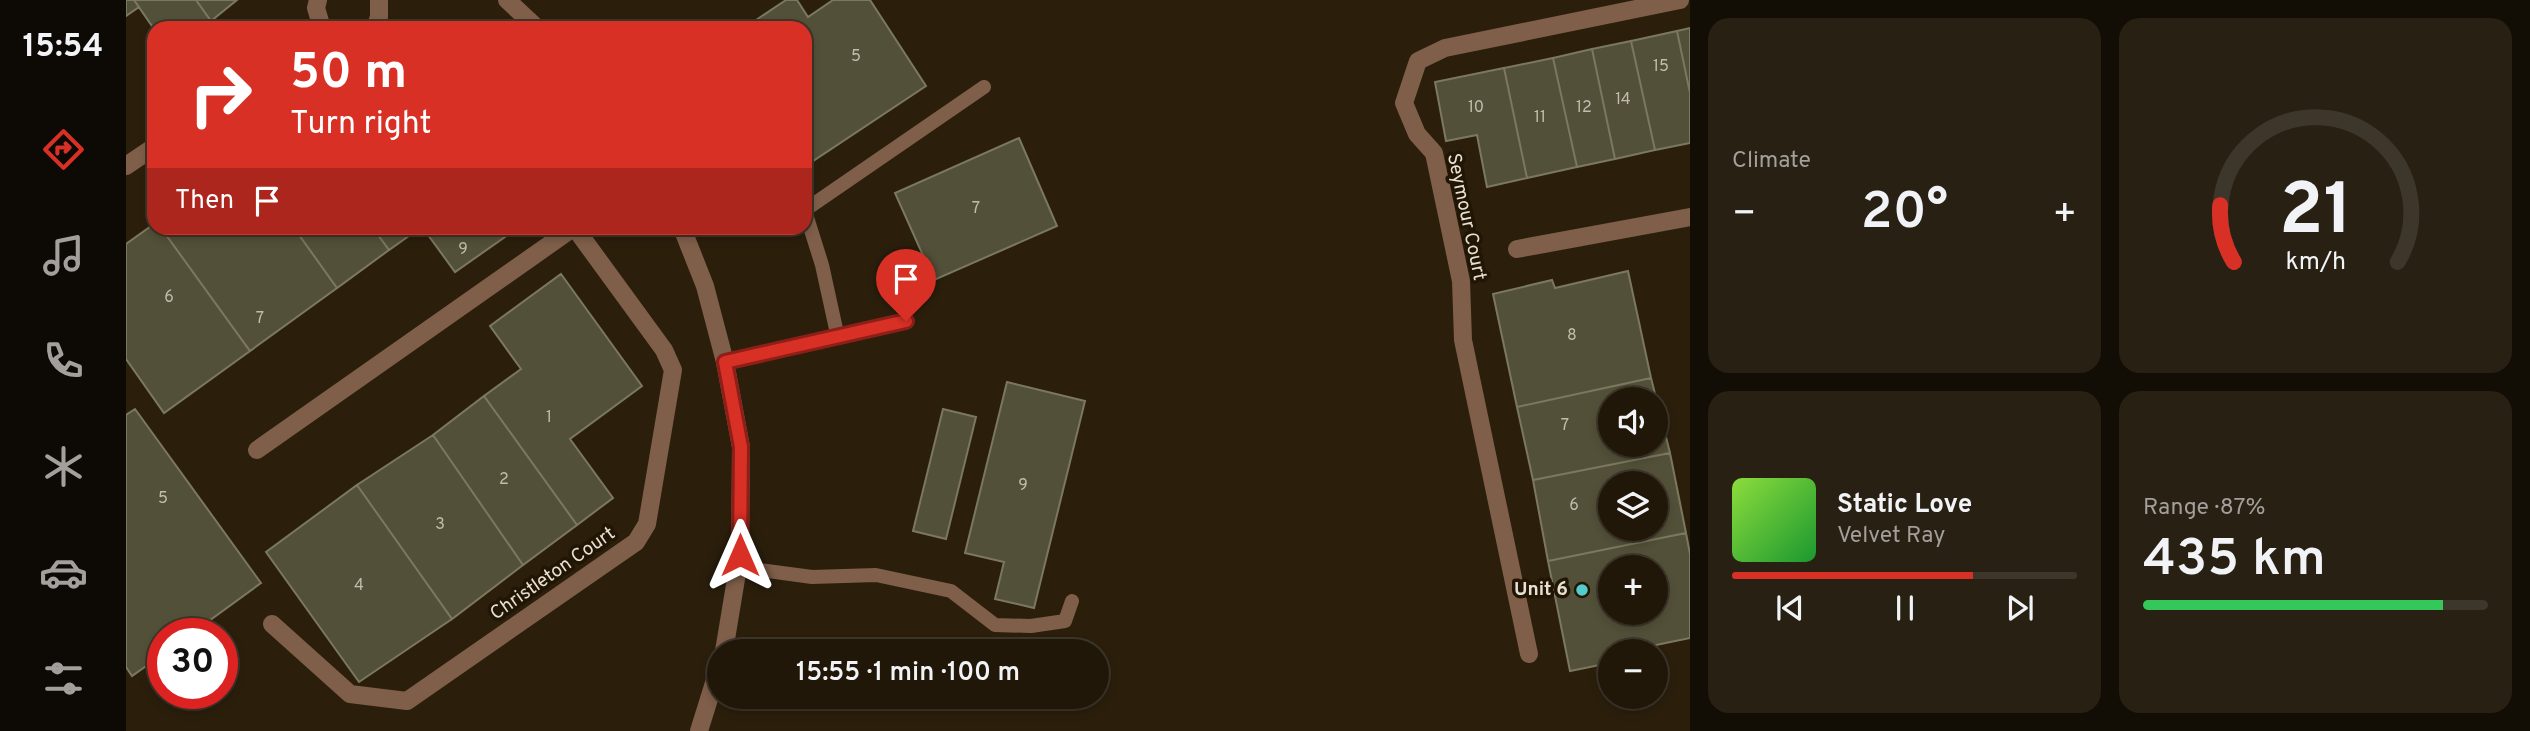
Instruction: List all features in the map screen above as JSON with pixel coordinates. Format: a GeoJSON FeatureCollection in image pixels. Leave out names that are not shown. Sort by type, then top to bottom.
{"type":"FeatureCollection","features":[{"type":"Feature","properties":{"kind":"street"},"geometry":{"type":"LineString","coordinates":[[318,0],[318,21]]}},
{"type":"Feature","properties":{"kind":"street"},"geometry":{"type":"LineString","coordinates":[[378,21],[379,0]]}},
{"type":"Feature","properties":{"kind":"street"},"geometry":{"type":"LineString","coordinates":[[507,0],[530,21]]}},
{"type":"Feature","properties":{"kind":"street","name":"Seymour Court"},"geometry":{"type":"LineString","coordinates":[[1529,654],[1463,340],[1461,281],[1434,153],[1417,134],[1404,103],[1418,61],[1445,48],[1680,0]]}},
{"type":"Feature","properties":{"kind":"street"},"geometry":{"type":"LineString","coordinates":[[126,166],[147,151]]}},
{"type":"Feature","properties":{"kind":"street"},"geometry":{"type":"LineString","coordinates":[[1517,250],[1690,218]]}},
{"type":"Feature","properties":{"kind":"street","name":"Christleton Court"},"geometry":{"type":"LineString","coordinates":[[257,450],[564,235]]}},
{"type":"Feature","properties":{"kind":"street","name":"Christleton Court"},"geometry":{"type":"LineString","coordinates":[[272,624],[350,694],[407,701],[636,542],[647,524],[673,370],[664,350],[579,235]]}},
{"type":"Feature","properties":{"kind":"street"},"geometry":{"type":"LineString","coordinates":[[685,235],[705,286],[725,362],[741,447],[740,555],[726,639]]}},
{"type":"Feature","properties":{"kind":"street"},"geometry":{"type":"LineString","coordinates":[[699,731],[707,705]]}},
{"type":"Feature","properties":{"kind":"lane"},"geometry":{"type":"LineString","coordinates":[[812,205],[984,87]]}},
{"type":"Feature","properties":{"kind":"lane"},"geometry":{"type":"LineString","coordinates":[[812,233],[838,338]]}},
{"type":"Feature","properties":{"kind":"lane"},"geometry":{"type":"LineString","coordinates":[[725,362],[906,321]]}},
{"type":"Feature","properties":{"kind":"lane"},"geometry":{"type":"LineString","coordinates":[[738,567],[812,577],[876,575],[951,591],[995,625],[1031,626],[1065,621],[1072,601]]}},
{"type":"Feature","properties":{"kind":"building"},"geometry":{"type":"Polygon","coordinates":[[[126,0],[134,0],[139,7],[126,16],[126,0]]]}},
{"type":"Feature","properties":{"kind":"building"},"geometry":{"type":"Polygon","coordinates":[[[134,0],[196,0],[211,21],[148,21],[134,0]]]}},
{"type":"Feature","properties":{"kind":"building"},"geometry":{"type":"Polygon","coordinates":[[[196,0],[237,0],[211,21],[196,0]]]}},
{"type":"Feature","properties":{"kind":"building"},"geometry":{"type":"Polygon","coordinates":[[[786,0],[797,0],[808,17],[833,0],[870,0],[926,86],[813,161],[812,21],[754,21],[786,0]]]}},
{"type":"Feature","properties":{"kind":"building"},"geometry":{"type":"Polygon","coordinates":[[[1690,28],[1690,93],[1677,31],[1690,28]]]}},
{"type":"Feature","properties":{"kind":"building"},"geometry":{"type":"Polygon","coordinates":[[[1677,31],[1690,93],[1690,143],[1655,150],[1631,41],[1677,31]]]}},
{"type":"Feature","properties":{"kind":"building"},"geometry":{"type":"Polygon","coordinates":[[[1631,41],[1655,150],[1615,159],[1592,49],[1631,41]]]}},
{"type":"Feature","properties":{"kind":"building"},"geometry":{"type":"Polygon","coordinates":[[[1592,49],[1615,159],[1577,167],[1553,58],[1592,49]]]}},
{"type":"Feature","properties":{"kind":"building"},"geometry":{"type":"Polygon","coordinates":[[[1553,58],[1577,167],[1527,178],[1504,68],[1553,58]]]}},
{"type":"Feature","properties":{"kind":"building"},"geometry":{"type":"Polygon","coordinates":[[[1504,68],[1527,178],[1487,187],[1477,135],[1446,141],[1435,82],[1504,68]]]}},
{"type":"Feature","properties":{"kind":"building"},"geometry":{"type":"Polygon","coordinates":[[[1019,138],[1057,226],[934,280],[895,193],[1019,138]]]}},
{"type":"Feature","properties":{"kind":"building"},"geometry":{"type":"Polygon","coordinates":[[[147,229],[147,235],[166,235],[250,351],[164,413],[126,359],[126,244],[147,229]]]}},
{"type":"Feature","properties":{"kind":"building"},"geometry":{"type":"Polygon","coordinates":[[[166,235],[299,235],[337,288],[250,351],[166,235]]]}},
{"type":"Feature","properties":{"kind":"building"},"geometry":{"type":"Polygon","coordinates":[[[299,235],[378,235],[389,250],[337,288],[299,235]]]}},
{"type":"Feature","properties":{"kind":"building"},"geometry":{"type":"Polygon","coordinates":[[[378,235],[410,235],[389,250],[378,235]]]}},
{"type":"Feature","properties":{"kind":"building"},"geometry":{"type":"Polygon","coordinates":[[[428,235],[508,235],[455,272],[428,235]]]}},
{"type":"Feature","properties":{"kind":"building"},"geometry":{"type":"Polygon","coordinates":[[[1628,271],[1651,378],[1598,387],[1598,389],[1517,407],[1493,294],[1552,280],[1555,288],[1628,271]]]}},
{"type":"Feature","properties":{"kind":"building"},"geometry":{"type":"Polygon","coordinates":[[[561,274],[642,386],[570,439],[613,498],[577,525],[484,396],[521,369],[490,326],[561,274]]]}},
{"type":"Feature","properties":{"kind":"building"},"geometry":{"type":"Polygon","coordinates":[[[1651,378],[1653,387],[1609,387],[1651,378]]]}},
{"type":"Feature","properties":{"kind":"building"},"geometry":{"type":"Polygon","coordinates":[[[1007,382],[1085,401],[1034,608],[995,599],[1004,562],[965,553],[1007,382]]]}},
{"type":"Feature","properties":{"kind":"building"},"geometry":{"type":"Polygon","coordinates":[[[1598,389],[1598,457],[1650,457],[1533,480],[1517,407],[1598,389]]]}},
{"type":"Feature","properties":{"kind":"building"},"geometry":{"type":"Polygon","coordinates":[[[484,396],[577,525],[523,565],[433,435],[484,396]]]}},
{"type":"Feature","properties":{"kind":"building"},"geometry":{"type":"Polygon","coordinates":[[[135,409],[261,583],[213,618],[147,618],[147,665],[132,676],[126,667],[126,415],[135,409]]]}},
{"type":"Feature","properties":{"kind":"building"},"geometry":{"type":"Polygon","coordinates":[[[943,409],[976,417],[946,539],[913,531],[943,409]]]}},
{"type":"Feature","properties":{"kind":"building"},"geometry":{"type":"Polygon","coordinates":[[[433,435],[523,565],[452,619],[357,485],[433,435]]]}},
{"type":"Feature","properties":{"kind":"building"},"geometry":{"type":"Polygon","coordinates":[[[1670,453],[1686,533],[1668,537],[1668,471],[1598,471],[1598,541],[1647,541],[1548,561],[1533,480],[1650,457],[1668,457],[1670,453]]]}},
{"type":"Feature","properties":{"kind":"building"},"geometry":{"type":"Polygon","coordinates":[[[357,485],[452,619],[359,682],[266,552],[357,485]]]}},
{"type":"Feature","properties":{"kind":"building","name":"Unit 6"},"geometry":{"type":"Polygon","coordinates":[[[1686,533],[1690,554],[1690,638],[1668,643],[1668,639],[1598,639],[1598,665],[1570,671],[1548,561],[1647,541],[1668,541],[1668,537],[1686,533]]]}},
{"type":"Feature","properties":{"kind":"place","name":"Unit 6"},"geometry":{"type":"Point","coordinates":[1582,590]}},
{"type":"Feature","properties":{"kind":"route"},"geometry":{"type":"LineString","coordinates":[[740,555],[741,447],[725,362],[906,321]]}}]}
